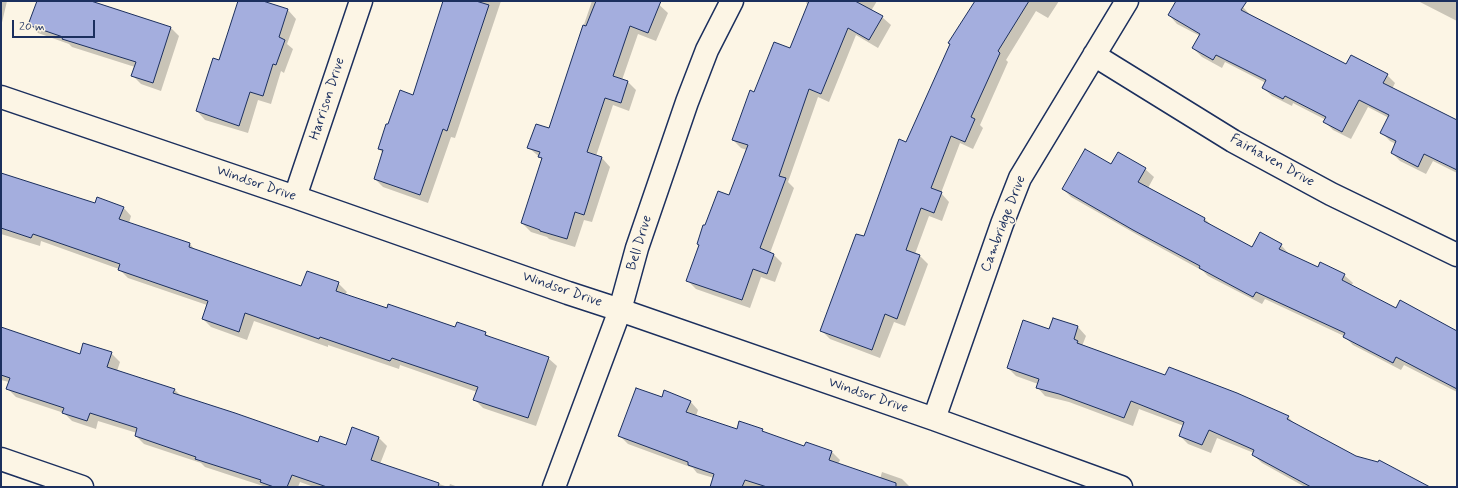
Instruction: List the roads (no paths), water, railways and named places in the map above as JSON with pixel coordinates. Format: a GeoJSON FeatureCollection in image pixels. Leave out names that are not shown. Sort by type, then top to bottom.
{"type":"FeatureCollection","features":[{"type":"Feature","properties":{"kind":"street","name":"Harrison Drive"},"geometry":{"type":"LineString","coordinates":[[295,197],[361,1]]}},
{"type":"Feature","properties":{"kind":"street","name":"Bell Drive"},"geometry":{"type":"LineString","coordinates":[[554,487],[620,310],[637,248],[687,102],[707,50],[732,1]]}},
{"type":"Feature","properties":{"kind":"street","name":"Cambridge Drive"},"geometry":{"type":"LineString","coordinates":[[934,419],[1002,224],[1020,178],[1127,1]]}},
{"type":"Feature","properties":{"kind":"street","name":"Fairhaven Drive"},"geometry":{"type":"LineString","coordinates":[[1094,55],[1233,141],[1331,194],[1457,255]]}},
{"type":"Feature","properties":{"kind":"street","name":"Windsor Drive"},"geometry":{"type":"LineString","coordinates":[[1,97],[295,197],[934,419],[1121,487]]}},
{"type":"Feature","properties":{"kind":"street"},"geometry":{"type":"LineString","coordinates":[[1,459],[82,487]]}}]}
